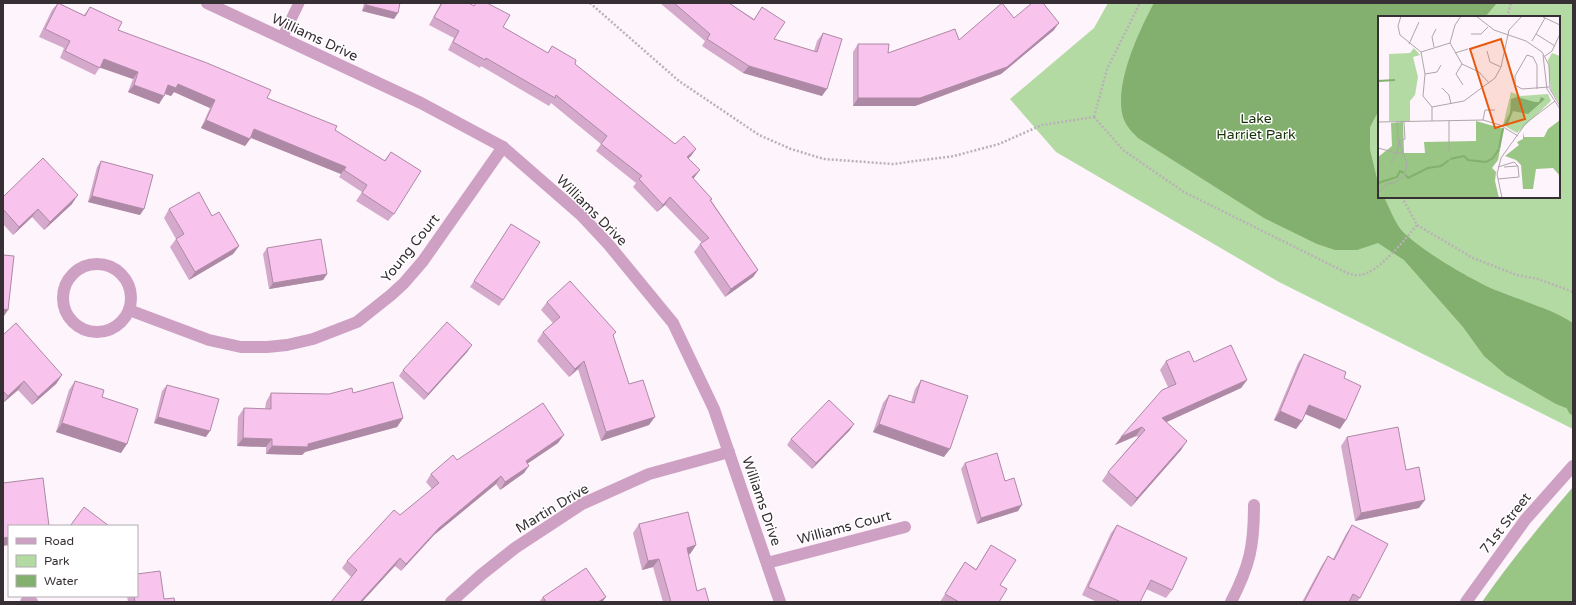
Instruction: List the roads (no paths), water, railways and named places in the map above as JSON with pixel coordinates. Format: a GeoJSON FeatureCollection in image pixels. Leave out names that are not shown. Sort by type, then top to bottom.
{"type":"FeatureCollection","features":[{"type":"Feature","properties":{"kind":"street","name":"Williams Drive"},"geometry":{"type":"LineString","coordinates":[[207,3],[223,6],[282,38],[421,103],[503,147],[585,220],[609,245],[673,323],[714,409],[780,602]]}},
{"type":"Feature","properties":{"kind":"street","name":"Young Court"},"geometry":{"type":"LineString","coordinates":[[129,310],[209,340],[241,347],[287,345],[313,338],[357,322],[404,283],[422,261],[503,147]]}},
{"type":"Feature","properties":{"kind":"street"},"geometry":{"type":"LineString","coordinates":[[98,264],[109,266],[122,276],[130,289],[131,300],[129,310],[123,321],[114,328],[103,332],[91,332],[80,328],[71,321],[65,310],[63,299],[65,287],[70,278],[78,270],[98,264]]}},
{"type":"Feature","properties":{"kind":"street","name":"Martin Drive"},"geometry":{"type":"LineString","coordinates":[[451,602],[480,575],[515,548],[582,504],[649,474],[729,452]]}},
{"type":"Feature","properties":{"kind":"street","name":"71st Street"},"geometry":{"type":"LineString","coordinates":[[1466,602],[1525,520],[1573,466]]}},
{"type":"Feature","properties":{"kind":"street"},"geometry":{"type":"LineString","coordinates":[[1231,602],[1244,577],[1249,561],[1254,538],[1254,505]]}},
{"type":"Feature","properties":{"kind":"street","name":"Williams Court"},"geometry":{"type":"LineString","coordinates":[[767,563],[905,527]]}},
{"type":"Feature","properties":{"kind":"street"},"geometry":{"type":"LineString","coordinates":[[26,602],[32,602]]}},
{"type":"Feature","properties":{"kind":"lane"},"geometry":{"type":"LineString","coordinates":[[282,38],[298,3]]}},
{"type":"Feature","properties":{"kind":"water"},"geometry":{"type":"Polygon","coordinates":[[[1154,3],[1497,3],[1486,16],[1378,16],[1378,112],[1370,127],[1370,150],[1378,183],[1378,198],[1384,198],[1397,224],[1406,235],[1445,263],[1488,287],[1546,309],[1573,323],[1573,401],[1566,408],[1556,404],[1506,375],[1484,356],[1463,327],[1404,260],[1378,243],[1357,250],[1335,250],[1317,244],[1264,218],[1138,138],[1124,121],[1121,100],[1122,86],[1130,56],[1154,3]]]}},
{"type":"Feature","properties":{"kind":"waterway"},"geometry":{"type":"LineString","coordinates":[[1565,397],[1572,411]]}},
{"type":"Feature","properties":{"kind":"park label","name":"Lake Harriet Park"},"geometry":{"type":"Point","coordinates":[1256,126]}}]}
